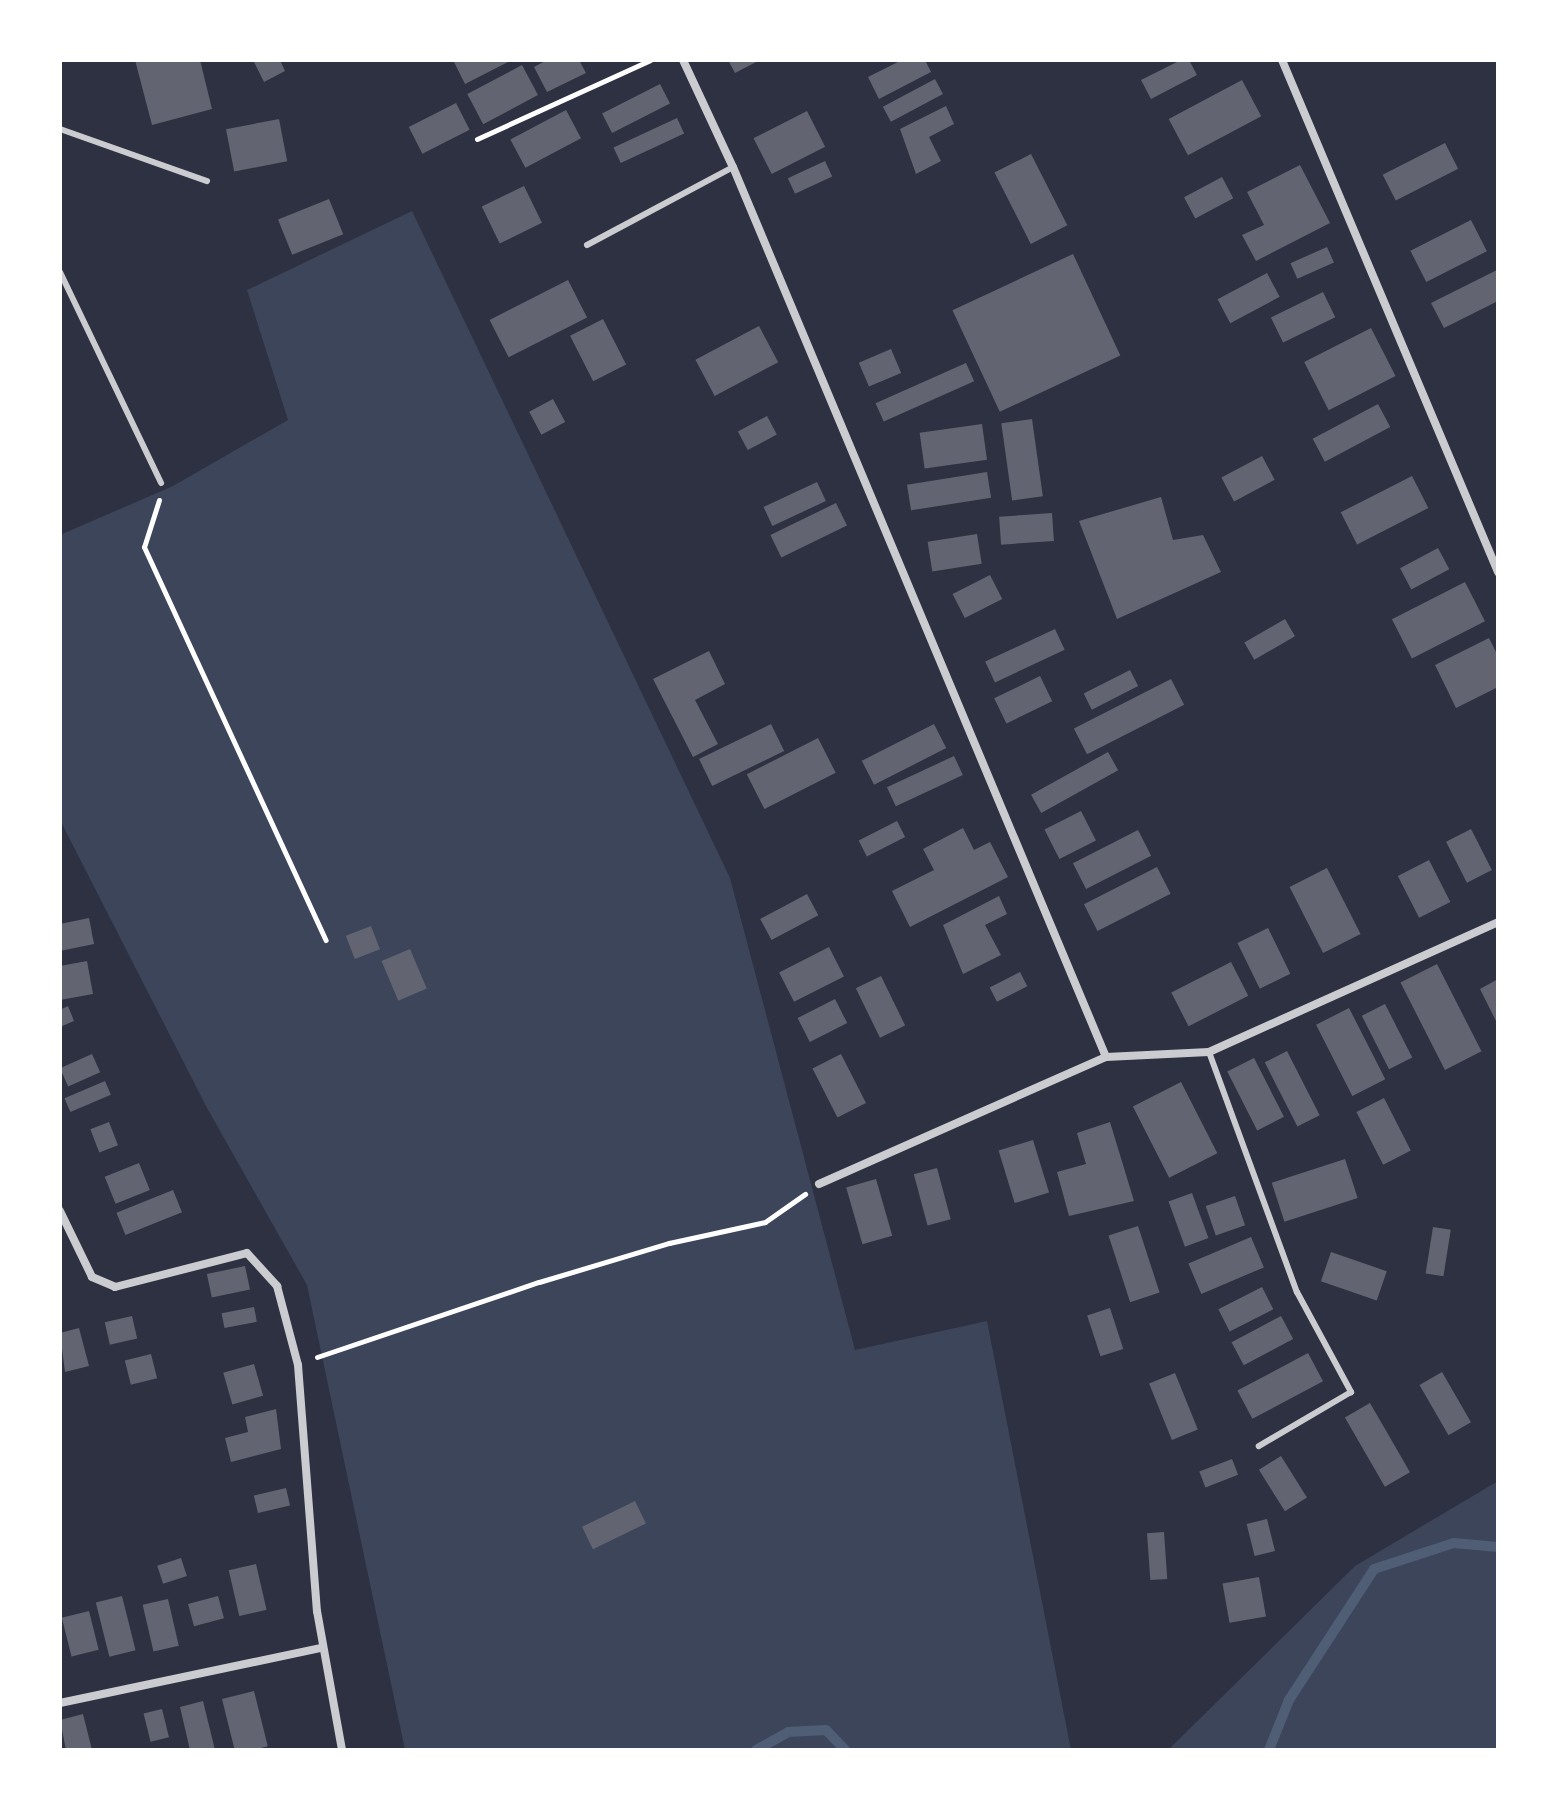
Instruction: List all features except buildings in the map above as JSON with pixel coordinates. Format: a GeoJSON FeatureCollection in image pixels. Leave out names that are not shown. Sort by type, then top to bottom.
{"type":"FeatureCollection","features":[{"type":"Feature","properties":{"kind":"street"},"geometry":{"type":"LineString","coordinates":[[683,60],[733,167],[1106,1057]]}},
{"type":"Feature","properties":{"kind":"street"},"geometry":{"type":"LineString","coordinates":[[1282,60],[1498,572]]}},
{"type":"Feature","properties":{"kind":"street"},"geometry":{"type":"LineString","coordinates":[[819,1184],[1106,1057],[1209,1052],[1498,922]]}},
{"type":"Feature","properties":{"kind":"street"},"geometry":{"type":"LineString","coordinates":[[60,1211],[63,1226],[92,1277],[115,1287],[247,1253],[277,1286],[298,1365],[321,1648],[342,1750]]}},
{"type":"Feature","properties":{"kind":"street"},"geometry":{"type":"LineString","coordinates":[[60,1703],[321,1648]]}},
{"type":"Feature","properties":{"kind":"lane"},"geometry":{"type":"LineString","coordinates":[[60,129],[207,181]]}},
{"type":"Feature","properties":{"kind":"lane"},"geometry":{"type":"LineString","coordinates":[[587,245],[733,167]]}},
{"type":"Feature","properties":{"kind":"lane"},"geometry":{"type":"LineString","coordinates":[[60,272],[161,483]]}},
{"type":"Feature","properties":{"kind":"lane"},"geometry":{"type":"LineString","coordinates":[[1209,1052],[1297,1292],[1351,1392],[1259,1446]]}},
{"type":"Feature","properties":{"kind":"path"},"geometry":{"type":"LineString","coordinates":[[477,139],[650,60]]}},
{"type":"Feature","properties":{"kind":"path"},"geometry":{"type":"LineString","coordinates":[[161,483],[158,516],[144,547],[326,940]]}},
{"type":"Feature","properties":{"kind":"path"},"geometry":{"type":"LineString","coordinates":[[298,1365],[362,1338],[669,1243],[765,1222],[819,1184]]}},
{"type":"Feature","properties":{"kind":"shaded area"},"geometry":{"type":"Polygon","coordinates":[[[412,211],[730,878],[855,1350],[987,1321],[1071,1750],[405,1750],[307,1285],[207,1108],[60,820],[60,535],[173,486],[288,420],[247,290],[412,211]]]}},
{"type":"Feature","properties":{"kind":"shaded area"},"geometry":{"type":"Polygon","coordinates":[[[1498,1481],[1498,1750],[1168,1750],[1355,1566],[1498,1481]]]}},
{"type":"Feature","properties":{"kind":"waterway"},"geometry":{"type":"LineString","coordinates":[[1269,1750],[1289,1700],[1374,1569],[1454,1543],[1498,1547]]}},
{"type":"Feature","properties":{"kind":"waterway"},"geometry":{"type":"LineString","coordinates":[[756,1750],[788,1732],[826,1730],[845,1750]]}}]}
